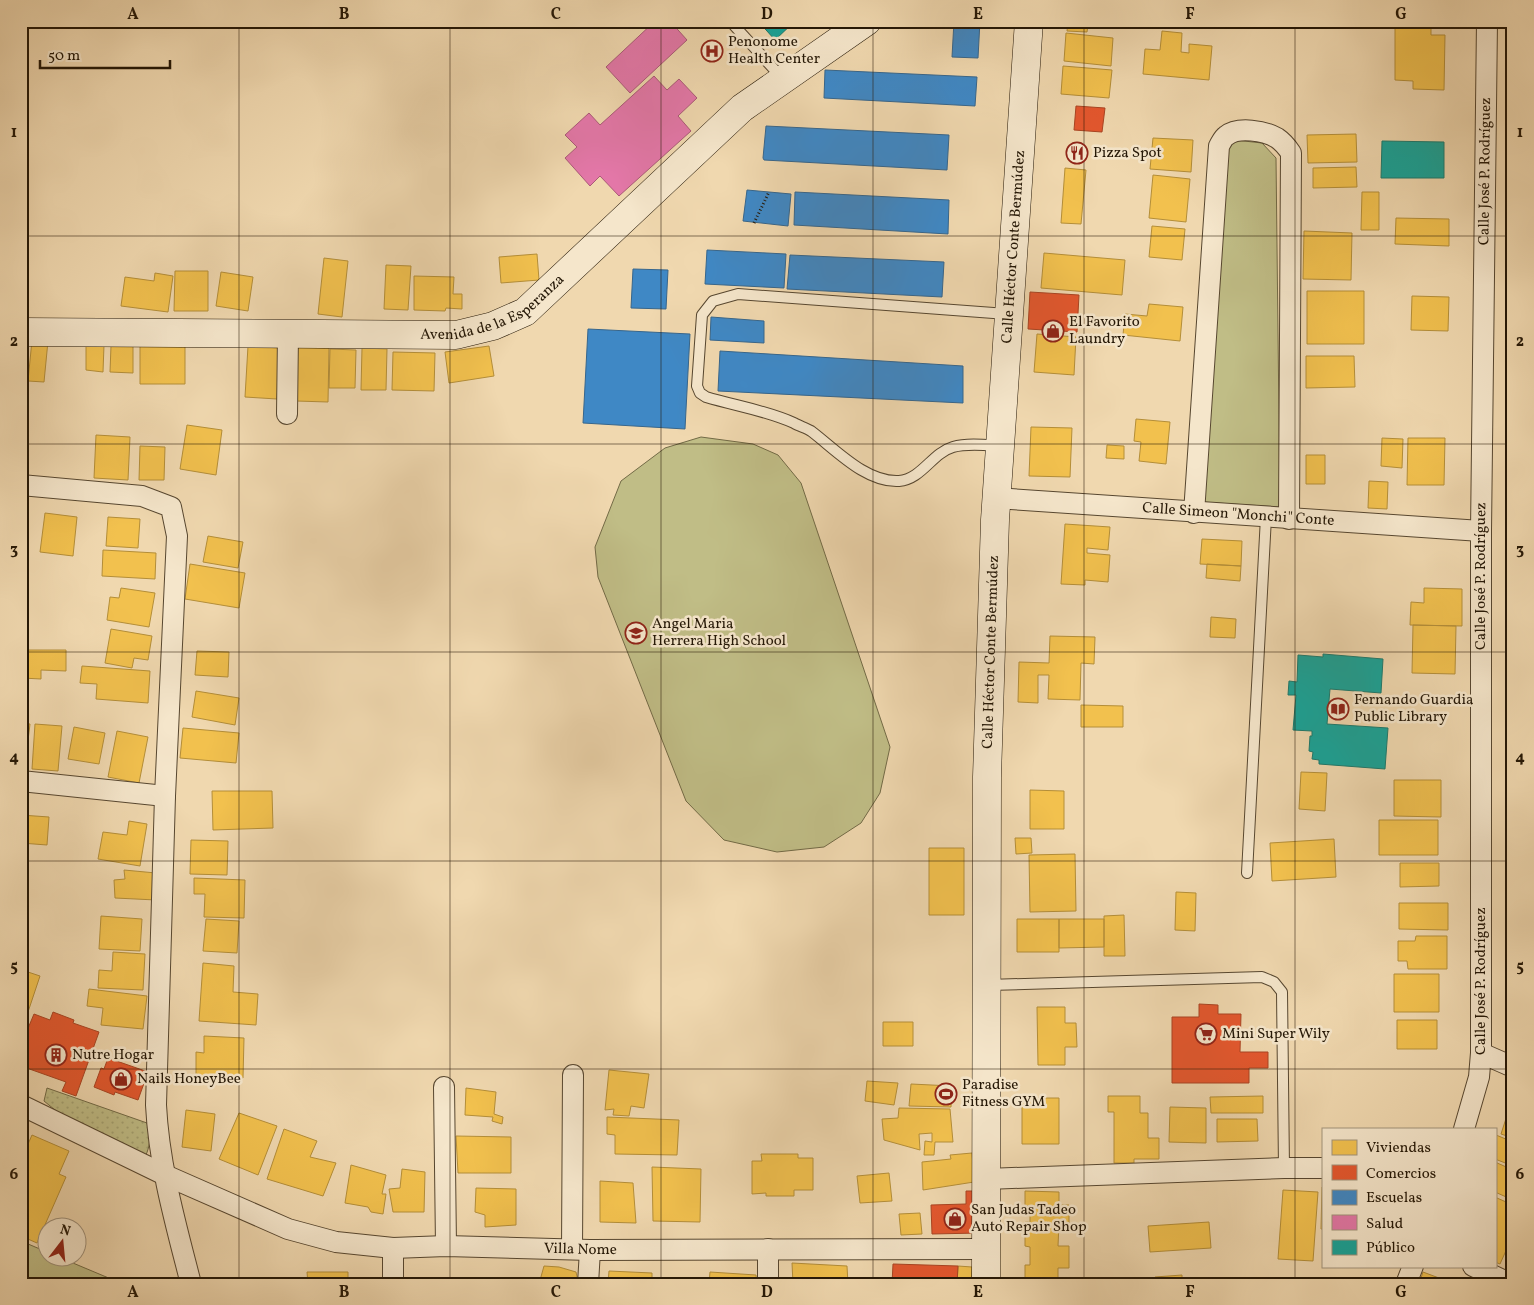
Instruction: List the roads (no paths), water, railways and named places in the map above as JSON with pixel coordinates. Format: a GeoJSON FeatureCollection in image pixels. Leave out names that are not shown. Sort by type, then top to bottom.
{"type":"FeatureCollection","features":[{"type":"Feature","properties":{"kind":"street","name":"Avenida de la Esperanza"},"geometry":{"type":"LineString","coordinates":[[21,332],[456,335],[493,326],[525,312],[742,108],[867,21]]}},
{"type":"Feature","properties":{"kind":"street","name":"Calle Héctor Conte Bermúdez"},"geometry":{"type":"LineString","coordinates":[[986,1284],[987,777],[996,498],[1029,21]]}},
{"type":"Feature","properties":{"kind":"street","name":"Calle José P. Rodríguez"},"geometry":{"type":"LineString","coordinates":[[1464,1128],[1480,1077],[1481,1053],[1481,531],[1487,21]]}},
{"type":"Feature","properties":{"kind":"street"},"geometry":{"type":"LineString","coordinates":[[1194,513],[1219,146],[1226,136],[1238,131],[1246,131],[1270,134],[1282,142],[1291,152],[1289,519]]}},
{"type":"Feature","properties":{"kind":"street"},"geometry":{"type":"LineString","coordinates":[[287,414],[288,334]]}},
{"type":"Feature","properties":{"kind":"street"},"geometry":{"type":"LineString","coordinates":[[21,485],[142,496],[171,507],[177,536],[156,1105],[158,1136],[165,1176],[191,1284]]}},
{"type":"Feature","properties":{"kind":"street","name":"Calle Simeon \"Monchi\" Conte"},"geometry":{"type":"LineString","coordinates":[[996,498],[1194,513],[1481,531]]}},
{"type":"Feature","properties":{"kind":"street"},"geometry":{"type":"LineString","coordinates":[[21,780],[166,796]]}},
{"type":"Feature","properties":{"kind":"street"},"geometry":{"type":"LineString","coordinates":[[1481,1053],[1513,1066]]}},
{"type":"Feature","properties":{"kind":"street"},"geometry":{"type":"LineString","coordinates":[[573,1074],[581,1249],[588,1284]]}},
{"type":"Feature","properties":{"kind":"street"},"geometry":{"type":"LineString","coordinates":[[444,1087],[446,1246]]}},
{"type":"Feature","properties":{"kind":"street","name":"Villa Nome"},"geometry":{"type":"LineString","coordinates":[[21,1105],[165,1176],[288,1229],[336,1242],[393,1248],[446,1246],[581,1249],[986,1249]]}},
{"type":"Feature","properties":{"kind":"street"},"geometry":{"type":"LineString","coordinates":[[987,1179],[1322,1168]]}},
{"type":"Feature","properties":{"kind":"street"},"geometry":{"type":"LineString","coordinates":[[393,1248],[393,1284]]}},
{"type":"Feature","properties":{"kind":"street"},"geometry":{"type":"LineString","coordinates":[[768,1249],[768,1284]]}},
{"type":"Feature","properties":{"kind":"street"},"geometry":{"type":"LineString","coordinates":[[1406,1284],[1411,1268]]}},
{"type":"Feature","properties":{"kind":"street"},"geometry":{"type":"LineString","coordinates":[[1477,1268],[1511,1284]]}},
{"type":"Feature","properties":{"kind":"lane"},"geometry":{"type":"LineString","coordinates":[[730,21],[783,80]]}},
{"type":"Feature","properties":{"kind":"lane"},"geometry":{"type":"LineString","coordinates":[[999,446],[953,447],[943,452],[920,472],[910,478],[899,481],[884,480],[870,474],[845,459],[809,430],[776,415],[706,397],[700,393],[698,386],[702,315],[713,301],[738,294],[1008,314]]}},
{"type":"Feature","properties":{"kind":"lane"},"geometry":{"type":"LineString","coordinates":[[1247,873],[1266,517]]}},
{"type":"Feature","properties":{"kind":"lane"},"geometry":{"type":"LineString","coordinates":[[987,986],[1262,977],[1274,982],[1282,992],[1284,1168]]}},
{"type":"Feature","properties":{"kind":"place","name":"Penonome Health Center"},"geometry":{"type":"Point","coordinates":[712,51]}},
{"type":"Feature","properties":{"kind":"place","name":"Pizza Spot"},"geometry":{"type":"Point","coordinates":[1077,153]}},
{"type":"Feature","properties":{"kind":"place","name":"El Favorito Laundry"},"geometry":{"type":"Point","coordinates":[1053,331]}},
{"type":"Feature","properties":{"kind":"place","name":"Angel Maria Herrera High School"},"geometry":{"type":"Point","coordinates":[636,633]}},
{"type":"Feature","properties":{"kind":"place","name":"Fernando Guardia Public Library"},"geometry":{"type":"Point","coordinates":[1338,709]}},
{"type":"Feature","properties":{"kind":"place","name":"Mini Super Wily"},"geometry":{"type":"Point","coordinates":[1206,1034]}},
{"type":"Feature","properties":{"kind":"place","name":"Nutre Hogar"},"geometry":{"type":"Point","coordinates":[56,1055]}},
{"type":"Feature","properties":{"kind":"place","name":"Nails HoneyBee"},"geometry":{"type":"Point","coordinates":[121,1079]}},
{"type":"Feature","properties":{"kind":"place","name":"Paradise Fitness GYM"},"geometry":{"type":"Point","coordinates":[946,1094]}},
{"type":"Feature","properties":{"kind":"place","name":"San Judas Tadeo Auto Repair Shop"},"geometry":{"type":"Point","coordinates":[955,1219]}}]}
